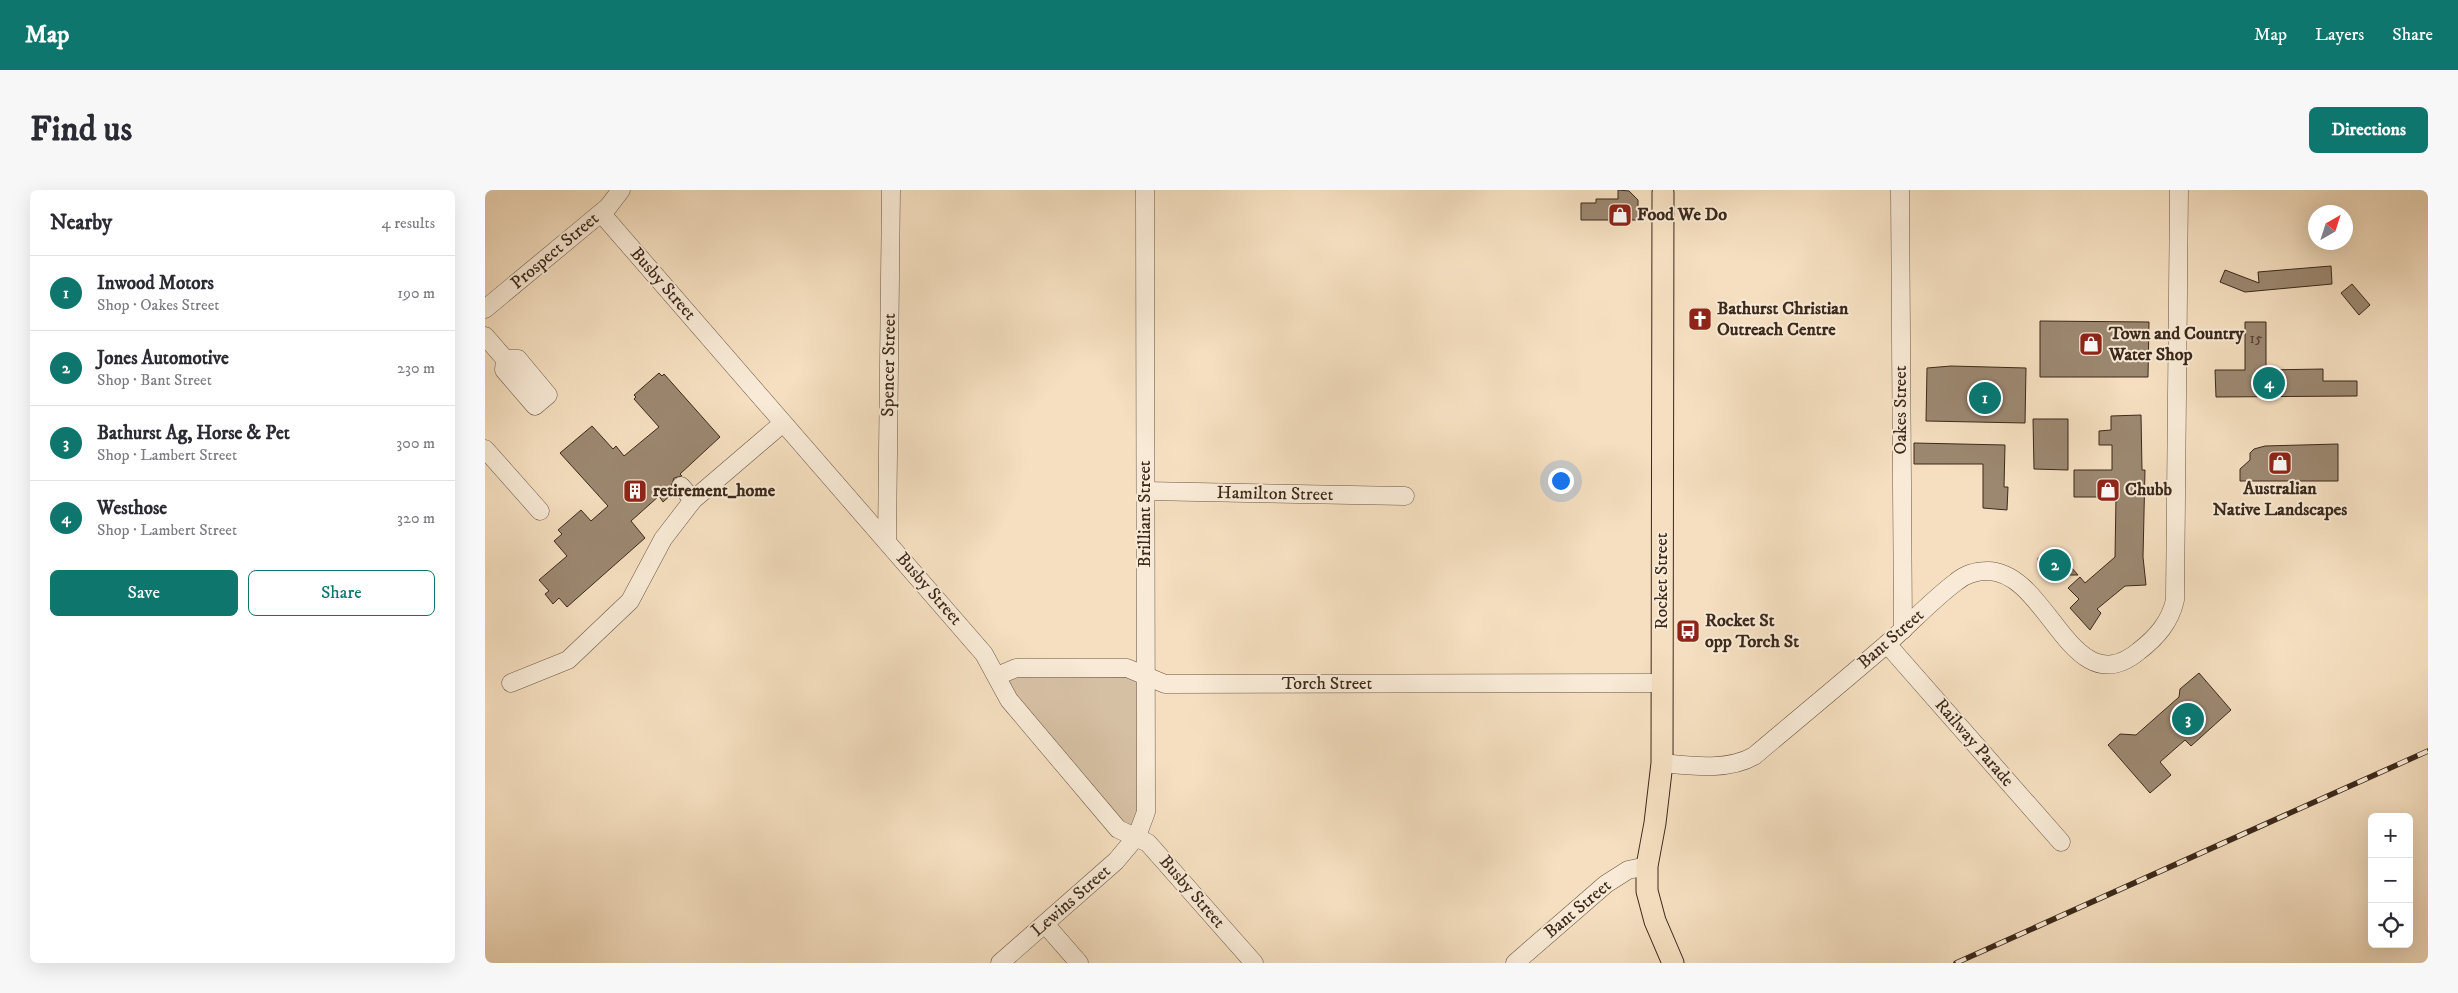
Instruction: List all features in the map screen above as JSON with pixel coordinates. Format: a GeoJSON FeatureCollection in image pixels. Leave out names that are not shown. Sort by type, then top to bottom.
{"type":"FeatureCollection","features":[{"type":"Feature","properties":{"kind":"main road","name":"Rocket Street"},"geometry":{"type":"LineString","coordinates":[[1662,191],[1662,763],[1655,823],[1647,866],[1647,891],[1655,921],[1673,963]]}},
{"type":"Feature","properties":{"kind":"street","name":"Prospect Street"},"geometry":{"type":"LineString","coordinates":[[485,310],[601,213],[613,202],[621,190]]}},
{"type":"Feature","properties":{"kind":"street","name":"Spencer Street"},"geometry":{"type":"LineString","coordinates":[[887,541],[891,190]]}},
{"type":"Feature","properties":{"kind":"street","name":"Brilliant Street"},"geometry":{"type":"LineString","coordinates":[[1137,836],[1146,812],[1147,799],[1145,676],[1145,190]]}},
{"type":"Feature","properties":{"kind":"street","name":"Oakes Street"},"geometry":{"type":"LineString","coordinates":[[1900,190],[1903,630]]}},
{"type":"Feature","properties":{"kind":"street","name":"Bant Street"},"geometry":{"type":"LineString","coordinates":[[1662,763],[1706,766],[1745,761],[1887,644],[1957,581],[1969,574],[1989,571],[2001,574],[2017,583],[2079,651],[2092,662],[2103,666],[2121,663],[2144,648],[2169,620],[2175,600],[2179,190]]}},
{"type":"Feature","properties":{"kind":"street","name":"Busby Street"},"geometry":{"type":"LineString","coordinates":[[601,213],[984,654],[1009,700],[1118,829],[1148,842],[1254,963]]}},
{"type":"Feature","properties":{"kind":"street"},"geometry":{"type":"LineString","coordinates":[[485,336],[505,359]]}},
{"type":"Feature","properties":{"kind":"street"},"geometry":{"type":"LineString","coordinates":[[511,683],[568,660],[630,601],[663,539],[693,500],[783,423]]}},
{"type":"Feature","properties":{"kind":"street"},"geometry":{"type":"LineString","coordinates":[[485,449],[540,511]]}},
{"type":"Feature","properties":{"kind":"street"},"geometry":{"type":"LineString","coordinates":[[681,486],[693,500]]}},
{"type":"Feature","properties":{"kind":"street","name":"Hamilton Street"},"geometry":{"type":"LineString","coordinates":[[1146,491],[1405,496]]}},
{"type":"Feature","properties":{"kind":"street","name":"Railway Parade"},"geometry":{"type":"LineString","coordinates":[[1887,644],[2061,842]]}},
{"type":"Feature","properties":{"kind":"street","name":"Torch Street"},"geometry":{"type":"LineString","coordinates":[[997,676],[1016,668],[1127,668],[1165,684],[1663,683]]}},
{"type":"Feature","properties":{"kind":"street","name":"Lewins Street"},"geometry":{"type":"LineString","coordinates":[[1000,963],[1117,862],[1137,836]]}},
{"type":"Feature","properties":{"kind":"street","name":"Bant Street"},"geometry":{"type":"LineString","coordinates":[[1515,963],[1605,884],[1628,870],[1647,866]]}},
{"type":"Feature","properties":{"kind":"street"},"geometry":{"type":"LineString","coordinates":[[1045,924],[1079,963]]}},
{"type":"Feature","properties":{"kind":"shaded area"},"geometry":{"type":"Polygon","coordinates":[[[997,676],[1145,677],[1137,836],[1118,829],[997,676]]]}},
{"type":"Feature","properties":{"kind":"building"},"geometry":{"type":"Polygon","coordinates":[[[1618,190],[1629,191],[1638,200],[1638,220],[1581,220],[1581,203],[1596,203],[1596,199],[1618,199],[1618,190]]]}},
{"type":"Feature","properties":{"kind":"building"},"geometry":{"type":"Polygon","coordinates":[[[2331,266],[2332,284],[2245,292],[2220,282],[2225,270],[2259,283],[2258,272],[2331,266]]]}},
{"type":"Feature","properties":{"kind":"building"},"geometry":{"type":"Polygon","coordinates":[[[2352,284],[2370,305],[2359,315],[2341,293],[2352,284]]]}},
{"type":"Feature","properties":{"kind":"building","name":"Town and Country Water Shop"},"geometry":{"type":"Polygon","coordinates":[[[2040,321],[2149,322],[2148,377],[2040,377],[2040,321]]]}},
{"type":"Feature","properties":{"kind":"building"},"geometry":{"type":"Polygon","coordinates":[[[2245,322],[2266,322],[2266,370],[2323,369],[2323,381],[2357,381],[2357,396],[2216,397],[2215,370],[2245,370],[2245,322]]]}},
{"type":"Feature","properties":{"kind":"building"},"geometry":{"type":"Polygon","coordinates":[[[1951,366],[2026,368],[2025,423],[1926,421],[1927,368],[1951,366]]]}},
{"type":"Feature","properties":{"kind":"building","name":"retirement_home"},"geometry":{"type":"Polygon","coordinates":[[[659,373],[662,376],[664,374],[720,437],[680,474],[682,476],[674,478],[671,487],[673,493],[663,502],[659,496],[631,521],[645,538],[567,607],[559,598],[553,604],[545,594],[549,591],[539,580],[567,556],[554,541],[562,534],[558,530],[581,510],[591,521],[608,506],[560,453],[592,426],[613,449],[616,446],[624,456],[659,427],[634,399],[636,397],[634,395],[659,373]]]}},
{"type":"Feature","properties":{"kind":"building"},"geometry":{"type":"Polygon","coordinates":[[[2141,415],[2142,470],[2145,470],[2143,557],[2146,585],[2125,586],[2097,609],[2101,613],[2090,630],[2070,608],[2079,599],[2068,588],[2080,577],[2085,583],[2115,557],[2116,497],[2074,497],[2074,470],[2112,470],[2112,445],[2099,445],[2099,431],[2111,430],[2111,416],[2141,415]]]}},
{"type":"Feature","properties":{"kind":"building"},"geometry":{"type":"Polygon","coordinates":[[[2033,419],[2068,419],[2068,470],[2034,469],[2033,419]]]}},
{"type":"Feature","properties":{"kind":"building"},"geometry":{"type":"Polygon","coordinates":[[[1914,443],[2005,445],[2004,487],[2008,487],[2007,510],[1983,508],[1983,464],[1914,464],[1914,443]]]}},
{"type":"Feature","properties":{"kind":"building"},"geometry":{"type":"Polygon","coordinates":[[[2338,444],[2338,481],[2240,481],[2240,469],[2250,460],[2250,453],[2254,449],[2265,446],[2338,444]]]}},
{"type":"Feature","properties":{"kind":"building"},"geometry":{"type":"Polygon","coordinates":[[[2038,558],[2071,558],[2071,567],[2078,575],[2043,575],[2039,569],[2038,558]]]}},
{"type":"Feature","properties":{"kind":"building"},"geometry":{"type":"Polygon","coordinates":[[[2199,673],[2231,710],[2191,746],[2185,740],[2160,762],[2171,775],[2150,793],[2108,745],[2120,734],[2136,735],[2179,697],[2180,689],[2199,673]]]}},
{"type":"Feature","properties":{"kind":"railway"},"geometry":{"type":"LineString","coordinates":[[1956,963],[2428,751]]}},
{"type":"Feature","properties":{"kind":"place","name":"Food We Do"},"geometry":{"type":"Point","coordinates":[1620,215]}},
{"type":"Feature","properties":{"kind":"place","name":"Bathurst Christian Outreach Centre"},"geometry":{"type":"Point","coordinates":[1700,319]}},
{"type":"Feature","properties":{"kind":"place","name":"Town and Country Water Shop"},"geometry":{"type":"Point","coordinates":[2091,344]}},
{"type":"Feature","properties":{"kind":"place","name":"Westhose"},"geometry":{"type":"Point","coordinates":[2269,383]}},
{"type":"Feature","properties":{"kind":"place","name":"Inwood Motors"},"geometry":{"type":"Point","coordinates":[1985,398]}},
{"type":"Feature","properties":{"kind":"place","name":"Australian Native Landscapes"},"geometry":{"type":"Point","coordinates":[2280,463]}},
{"type":"Feature","properties":{"kind":"place","name":"Chubb"},"geometry":{"type":"Point","coordinates":[2108,490]}},
{"type":"Feature","properties":{"kind":"place","name":"retirement_home"},"geometry":{"type":"Point","coordinates":[635,491]}},
{"type":"Feature","properties":{"kind":"place","name":"Jones Automotive"},"geometry":{"type":"Point","coordinates":[2055,565]}},
{"type":"Feature","properties":{"kind":"place","name":"Rocket St opp Torch St"},"geometry":{"type":"Point","coordinates":[1688,631]}},
{"type":"Feature","properties":{"kind":"place","name":"Bathurst Ag, Horse & Pet"},"geometry":{"type":"Point","coordinates":[2188,719]}}]}
